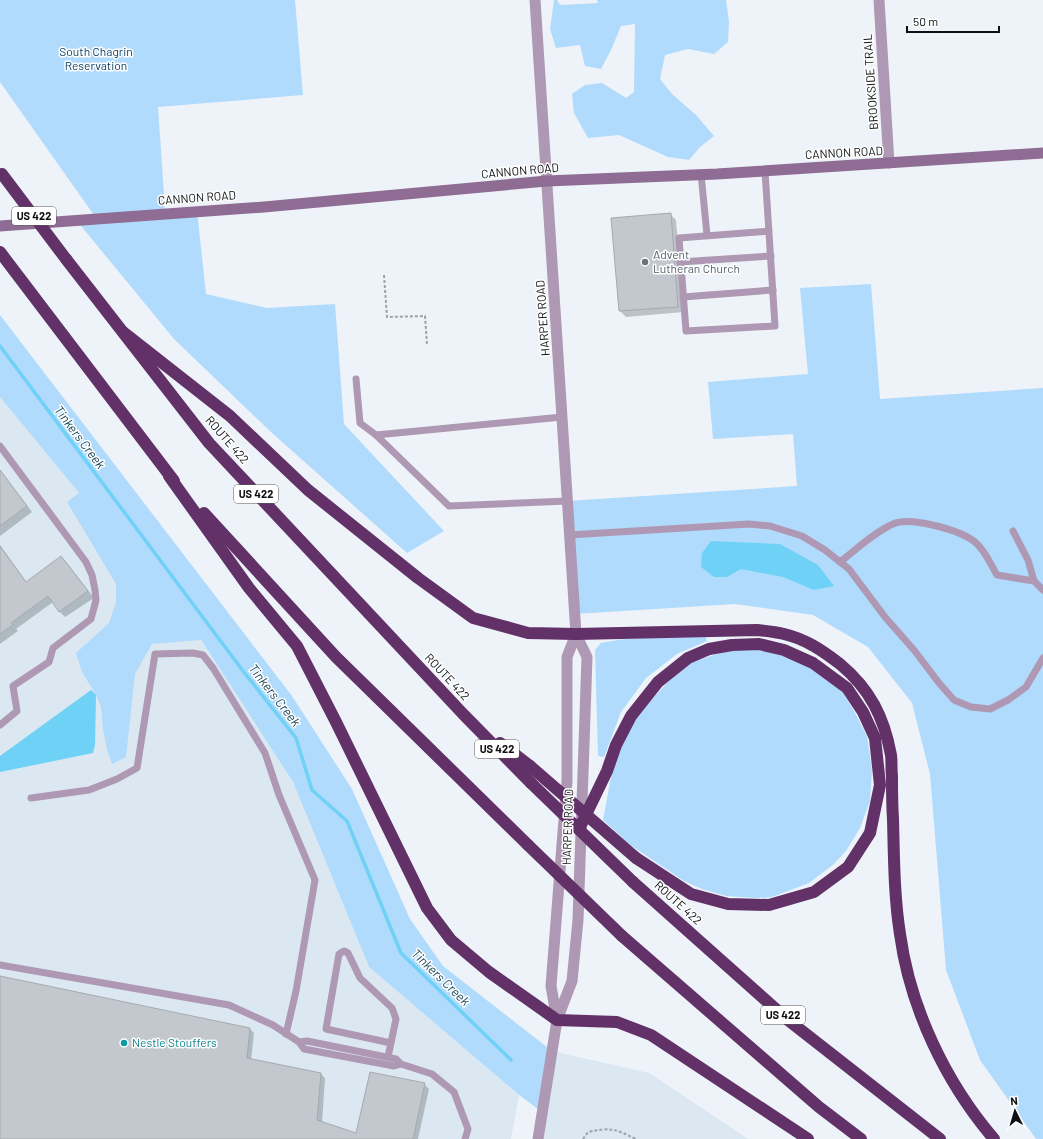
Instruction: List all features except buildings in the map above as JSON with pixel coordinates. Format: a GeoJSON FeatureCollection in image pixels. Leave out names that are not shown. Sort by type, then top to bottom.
{"type":"FeatureCollection","features":[{"type":"Feature","properties":{"kind":"highway","name":"ROUTE 422"},"geometry":{"type":"LineString","coordinates":[[1,172],[66,259],[209,443],[464,715],[531,783],[633,882],[788,1020],[940,1139]]}},
{"type":"Feature","properties":{"kind":"highway"},"geometry":{"type":"LineString","coordinates":[[0,252],[169,476],[249,588],[297,646],[427,908],[451,940],[489,972],[557,1020],[617,1022],[651,1034],[808,1139]]}},
{"type":"Feature","properties":{"kind":"highway"},"geometry":{"type":"LineString","coordinates":[[123,332],[230,416],[308,490],[418,578],[473,618],[528,633],[576,634],[757,630],[784,634],[806,641],[825,652],[852,674],[869,694],[881,718],[891,756],[895,896],[900,935],[909,979],[928,1033],[951,1079],[983,1126],[994,1139]]}},
{"type":"Feature","properties":{"kind":"highway"},"geometry":{"type":"LineString","coordinates":[[169,476],[336,657],[622,936],[818,1107],[862,1139]]}},
{"type":"Feature","properties":{"kind":"highway"},"geometry":{"type":"LineString","coordinates":[[464,715],[530,766],[636,858],[691,894],[728,904],[769,905],[814,892],[848,867],[870,833],[880,785],[875,738],[863,712],[847,688],[813,663],[784,650],[759,644],[732,645],[709,649],[688,658],[658,682],[631,716],[616,745],[607,771],[581,825]]}},
{"type":"Feature","properties":{"kind":"main road","name":"CANNON ROAD"},"geometry":{"type":"LineString","coordinates":[[0,226],[271,206],[547,181],[765,171],[1043,153]]}},
{"type":"Feature","properties":{"kind":"street","name":"HARPER ROAD"},"geometry":{"type":"LineString","coordinates":[[535,0],[576,634],[587,657],[578,920],[572,981],[557,1020],[538,1139]]}},
{"type":"Feature","properties":{"kind":"street","name":"BROOKSIDE TRAIL"},"geometry":{"type":"LineString","coordinates":[[879,0],[889,163]]}},
{"type":"Feature","properties":{"kind":"street","name":"HARPER ROAD"},"geometry":{"type":"LineString","coordinates":[[557,1020],[551,986],[567,781],[567,657],[576,634]]}},
{"type":"Feature","properties":{"kind":"lane"},"geometry":{"type":"LineString","coordinates":[[765,171],[771,256],[775,326],[686,332],[679,238],[769,231]]}},
{"type":"Feature","properties":{"kind":"lane"},"geometry":{"type":"LineString","coordinates":[[701,174],[707,236]]}},
{"type":"Feature","properties":{"kind":"lane"},"geometry":{"type":"LineString","coordinates":[[680,262],[771,256]]}},
{"type":"Feature","properties":{"kind":"lane"},"geometry":{"type":"LineString","coordinates":[[683,297],[773,290]]}},
{"type":"Feature","properties":{"kind":"lane"},"geometry":{"type":"LineString","coordinates":[[356,379],[360,423],[376,435],[448,506],[567,501]]}},
{"type":"Feature","properties":{"kind":"lane"},"geometry":{"type":"LineString","coordinates":[[376,435],[562,417]]}},
{"type":"Feature","properties":{"kind":"lane"},"geometry":{"type":"LineString","coordinates":[[0,446],[86,562],[92,575],[96,600],[91,619],[53,648],[49,662],[13,686],[17,711],[0,725]]}},
{"type":"Feature","properties":{"kind":"lane"},"geometry":{"type":"LineString","coordinates":[[840,562],[873,536],[894,523],[924,523],[960,534],[975,542],[982,549],[997,575],[1034,581]]}},
{"type":"Feature","properties":{"kind":"lane"},"geometry":{"type":"LineString","coordinates":[[569,535],[749,524],[770,526],[802,536],[849,569],[885,616],[954,700],[971,707],[990,709],[1008,700],[1026,687],[1043,658]]}},
{"type":"Feature","properties":{"kind":"lane"},"geometry":{"type":"LineString","coordinates":[[1013,531],[1028,560],[1034,581],[1043,590]]}},
{"type":"Feature","properties":{"kind":"lane"},"geometry":{"type":"LineString","coordinates":[[31,798],[89,790],[118,779],[137,768],[155,654],[193,652],[203,656],[213,668],[265,753],[279,795],[315,880],[296,991],[286,1034]]}},
{"type":"Feature","properties":{"kind":"lane"},"geometry":{"type":"LineString","coordinates":[[388,1057],[391,1043],[396,1019],[392,1008],[360,978],[348,953],[344,951],[339,954],[326,1029],[391,1043]]}},
{"type":"Feature","properties":{"kind":"lane"},"geometry":{"type":"LineString","coordinates":[[0,965],[228,1005],[273,1025],[299,1042],[304,1048],[394,1066],[400,1064]]}},
{"type":"Feature","properties":{"kind":"lane"},"geometry":{"type":"LineString","coordinates":[[299,1042],[307,1041],[388,1057],[396,1059],[400,1064],[432,1074],[454,1092],[468,1129],[465,1139]]}},
{"type":"Feature","properties":{"kind":"path"},"geometry":{"type":"LineString","coordinates":[[384,275],[387,317],[425,316],[427,344]]}},
{"type":"Feature","properties":{"kind":"path"},"geometry":{"type":"LineString","coordinates":[[583,1139],[588,1132],[604,1128],[614,1129],[636,1139]]}},
{"type":"Feature","properties":{"kind":"shaded area"},"geometry":{"type":"Polygon","coordinates":[[[0,397],[205,646],[293,782],[369,967],[519,1095],[511,1139],[0,1139],[0,397]]]}},
{"type":"Feature","properties":{"kind":"shaded area"},"geometry":{"type":"Polygon","coordinates":[[[711,541],[780,544],[818,565],[834,586],[814,590],[783,577],[741,569],[727,577],[714,577],[701,567],[702,553],[711,541]]]}},
{"type":"Feature","properties":{"kind":"shaded area"},"geometry":{"type":"Polygon","coordinates":[[[91,690],[96,695],[95,745],[93,753],[0,772],[0,756],[91,690]]]}},
{"type":"Feature","properties":{"kind":"shaded area"},"geometry":{"type":"Polygon","coordinates":[[[552,1051],[649,1073],[748,1139],[538,1139],[552,1051]]]}},
{"type":"Feature","properties":{"kind":"green space","name":"South Chagrin Reservation"},"geometry":{"type":"Polygon","coordinates":[[[0,0],[295,0],[303,95],[158,107],[165,213],[197,211],[206,294],[267,308],[335,304],[344,424],[444,531],[407,553],[272,433],[174,339],[77,221],[96,218],[0,82],[0,0]]]}},
{"type":"Feature","properties":{"kind":"green space"},"geometry":{"type":"Polygon","coordinates":[[[554,0],[557,0],[560,5],[598,3],[597,0],[726,0],[729,21],[728,42],[714,54],[688,49],[665,55],[660,79],[672,94],[696,115],[714,136],[700,147],[689,160],[668,157],[619,135],[588,138],[574,113],[572,94],[585,85],[602,83],[626,98],[634,92],[635,24],[621,26],[601,69],[585,66],[580,45],[556,48],[550,29],[554,0]]]}},
{"type":"Feature","properties":{"kind":"green space"},"geometry":{"type":"Polygon","coordinates":[[[871,284],[880,399],[1043,388],[1043,1139],[1036,1139],[980,1060],[946,970],[930,774],[912,703],[868,647],[813,615],[735,604],[575,614],[567,501],[797,486],[793,434],[713,439],[708,382],[808,374],[800,288],[871,284]]]}},
{"type":"Feature","properties":{"kind":"green space"},"geometry":{"type":"Polygon","coordinates":[[[0,315],[292,696],[352,789],[410,919],[443,966],[552,1051],[542,1112],[519,1095],[369,967],[293,782],[201,640],[152,644],[135,674],[126,757],[112,764],[107,750],[101,707],[96,695],[82,672],[76,653],[109,623],[116,602],[116,584],[67,502],[79,493],[0,397],[0,315]]]}},
{"type":"Feature","properties":{"kind":"green space"},"geometry":{"type":"Polygon","coordinates":[[[705,635],[707,641],[677,654],[646,678],[621,712],[604,757],[598,756],[595,650],[601,643],[624,639],[705,635]]]}},
{"type":"Feature","properties":{"kind":"green space"},"geometry":{"type":"Polygon","coordinates":[[[730,650],[760,650],[796,659],[827,677],[843,693],[867,736],[872,770],[870,801],[860,828],[846,851],[834,864],[809,883],[772,897],[757,898],[726,896],[702,889],[684,881],[629,844],[603,820],[611,777],[620,746],[636,717],[667,683],[691,662],[730,650]]]}},
{"type":"Feature","properties":{"kind":"waterway","name":"Tinkers Creek"},"geometry":{"type":"LineString","coordinates":[[0,346],[243,671],[296,738],[312,790],[347,821],[401,953],[511,1060]]}},
{"type":"Feature","properties":{"kind":"place","name":"Advent Lutheran Church"},"geometry":{"type":"Point","coordinates":[645,262]}},
{"type":"Feature","properties":{"kind":"place","name":"Nestle Stouffers"},"geometry":{"type":"Point","coordinates":[124,1043]}}]}
